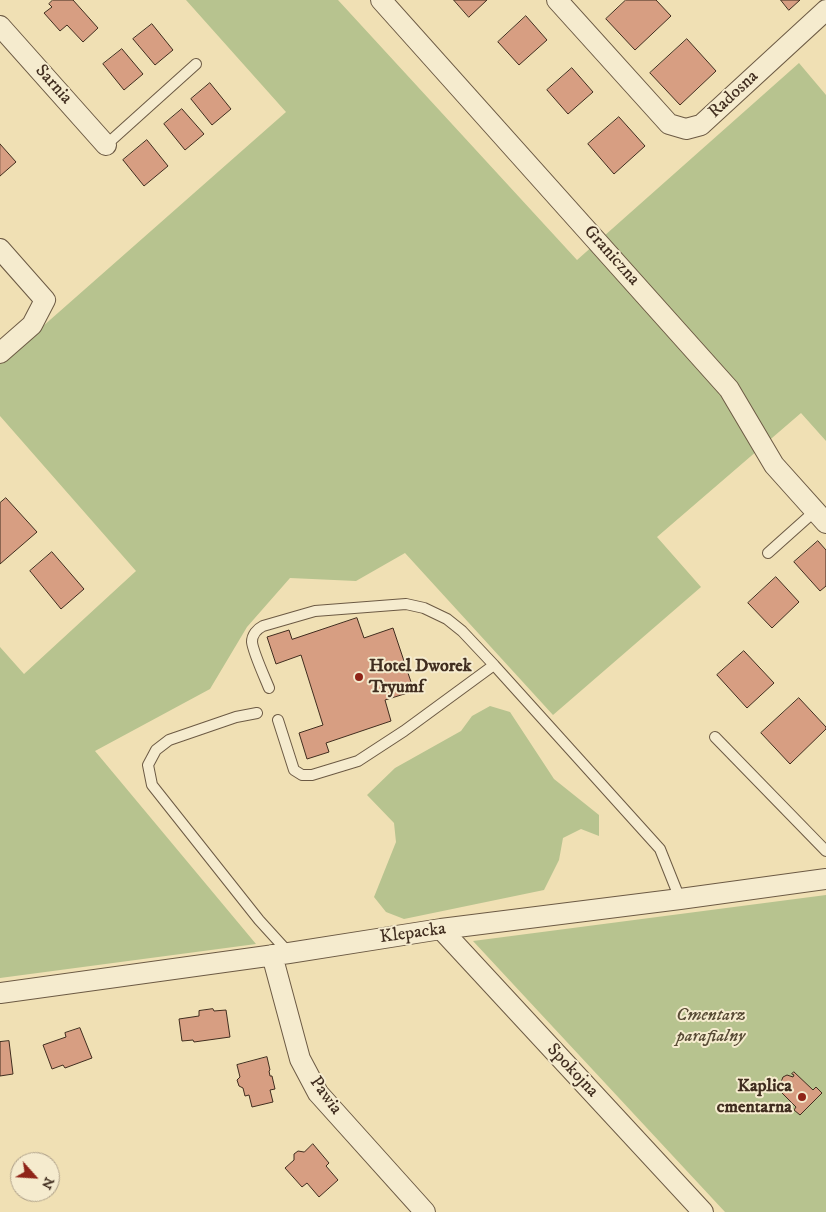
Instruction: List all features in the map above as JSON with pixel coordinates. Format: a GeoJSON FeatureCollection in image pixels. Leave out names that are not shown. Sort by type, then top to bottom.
{"type":"FeatureCollection","features":[{"type":"Feature","properties":{"kind":"street","name":"Graniczna"},"geometry":{"type":"LineString","coordinates":[[381,0],[730,389],[774,465],[820,517]]}},
{"type":"Feature","properties":{"kind":"street","name":"Radosna"},"geometry":{"type":"LineString","coordinates":[[558,0],[669,124],[686,129],[701,125],[826,11]]}},
{"type":"Feature","properties":{"kind":"street","name":"Sarnia"},"geometry":{"type":"LineString","coordinates":[[0,26],[106,145]]}},
{"type":"Feature","properties":{"kind":"street"},"geometry":{"type":"LineString","coordinates":[[0,249],[45,300],[32,325],[0,353]]}},
{"type":"Feature","properties":{"kind":"street","name":"Klepacka"},"geometry":{"type":"LineString","coordinates":[[0,993],[441,930],[826,879]]}},
{"type":"Feature","properties":{"kind":"street","name":"Spokojna"},"geometry":{"type":"LineString","coordinates":[[441,930],[703,1212]]}},
{"type":"Feature","properties":{"kind":"street","name":"Pawia"},"geometry":{"type":"LineString","coordinates":[[280,954],[300,1059],[318,1093],[425,1212]]}},
{"type":"Feature","properties":{"kind":"lane"},"geometry":{"type":"LineString","coordinates":[[106,145],[196,64]]}},
{"type":"Feature","properties":{"kind":"lane"},"geometry":{"type":"LineString","coordinates":[[768,553],[820,517]]}},
{"type":"Feature","properties":{"kind":"lane"},"geometry":{"type":"LineString","coordinates":[[269,688],[253,647],[255,632],[263,626],[315,611],[406,604],[424,608],[447,619],[462,631],[494,665],[660,849],[680,899]]}},
{"type":"Feature","properties":{"kind":"lane"},"geometry":{"type":"LineString","coordinates":[[278,720],[294,770],[302,776],[312,775],[358,761],[494,665]]}},
{"type":"Feature","properties":{"kind":"lane"},"geometry":{"type":"LineString","coordinates":[[257,713],[236,717],[169,740],[156,750],[148,765],[152,786],[259,920],[280,954]]}},
{"type":"Feature","properties":{"kind":"lane"},"geometry":{"type":"LineString","coordinates":[[715,737],[826,852]]}},
{"type":"Feature","properties":{"kind":"green space"},"geometry":{"type":"Polygon","coordinates":[[[186,0],[338,0],[577,260],[799,63],[826,95],[826,441],[801,413],[657,537],[701,587],[553,715],[405,553],[356,581],[290,578],[247,627],[210,689],[95,751],[256,944],[0,978],[0,647],[24,674],[136,571],[0,416],[0,364],[286,112],[186,0]]]}},
{"type":"Feature","properties":{"kind":"green space"},"geometry":{"type":"Polygon","coordinates":[[[490,706],[510,712],[554,779],[599,815],[599,836],[581,829],[563,838],[559,860],[544,890],[404,919],[386,912],[374,897],[396,842],[394,823],[367,795],[395,768],[461,731],[472,716],[490,706]]]}},
{"type":"Feature","properties":{"kind":"green space","name":"Cmentarz parafialny"},"geometry":{"type":"Polygon","coordinates":[[[826,895],[826,1212],[725,1212],[473,941],[826,895]]]}},
{"type":"Feature","properties":{"kind":"building"},"geometry":{"type":"Polygon","coordinates":[[[53,0],[73,0],[98,28],[83,42],[67,25],[60,31],[44,13],[52,7],[49,4],[53,0]]]}},
{"type":"Feature","properties":{"kind":"building"},"geometry":{"type":"Polygon","coordinates":[[[454,0],[487,0],[469,17],[454,0]]]}},
{"type":"Feature","properties":{"kind":"building"},"geometry":{"type":"Polygon","coordinates":[[[626,0],[656,0],[671,16],[635,50],[606,19],[626,0]]]}},
{"type":"Feature","properties":{"kind":"building"},"geometry":{"type":"Polygon","coordinates":[[[781,0],[800,0],[789,10],[781,0]]]}},
{"type":"Feature","properties":{"kind":"building"},"geometry":{"type":"Polygon","coordinates":[[[526,16],[547,40],[519,65],[498,42],[526,16]]]}},
{"type":"Feature","properties":{"kind":"building"},"geometry":{"type":"Polygon","coordinates":[[[152,24],[173,50],[155,65],[133,39],[152,24]]]}},
{"type":"Feature","properties":{"kind":"building"},"geometry":{"type":"Polygon","coordinates":[[[687,39],[716,71],[680,105],[650,73],[687,39]]]}},
{"type":"Feature","properties":{"kind":"building"},"geometry":{"type":"Polygon","coordinates":[[[122,49],[143,74],[124,90],[103,64],[122,49]]]}},
{"type":"Feature","properties":{"kind":"building"},"geometry":{"type":"Polygon","coordinates":[[[572,68],[593,92],[568,114],[547,90],[572,68]]]}},
{"type":"Feature","properties":{"kind":"building"},"geometry":{"type":"Polygon","coordinates":[[[210,83],[231,109],[212,125],[191,99],[210,83]]]}},
{"type":"Feature","properties":{"kind":"building"},"geometry":{"type":"Polygon","coordinates":[[[182,109],[204,134],[185,150],[164,124],[182,109]]]}},
{"type":"Feature","properties":{"kind":"building"},"geometry":{"type":"Polygon","coordinates":[[[619,117],[645,146],[614,174],[588,144],[619,117]]]}},
{"type":"Feature","properties":{"kind":"building"},"geometry":{"type":"Polygon","coordinates":[[[147,140],[168,166],[144,186],[123,160],[147,140]]]}},
{"type":"Feature","properties":{"kind":"building"},"geometry":{"type":"Polygon","coordinates":[[[0,144],[16,162],[0,176],[0,144]]]}},
{"type":"Feature","properties":{"kind":"building"},"geometry":{"type":"Polygon","coordinates":[[[6,498],[37,532],[0,564],[0,503],[6,498]]]}},
{"type":"Feature","properties":{"kind":"building"},"geometry":{"type":"Polygon","coordinates":[[[818,541],[826,550],[826,586],[820,591],[794,562],[818,541]]]}},
{"type":"Feature","properties":{"kind":"building"},"geometry":{"type":"Polygon","coordinates":[[[52,552],[84,589],[61,609],[30,571],[52,552]]]}},
{"type":"Feature","properties":{"kind":"building"},"geometry":{"type":"Polygon","coordinates":[[[776,577],[799,602],[772,628],[748,603],[776,577]]]}},
{"type":"Feature","properties":{"kind":"building","name":"Hotel Dworek Tryumf"},"geometry":{"type":"Polygon","coordinates":[[[357,618],[364,638],[393,628],[414,691],[385,700],[391,721],[326,743],[329,752],[307,759],[299,733],[323,725],[301,655],[276,664],[267,637],[289,630],[292,639],[357,618]]]}},
{"type":"Feature","properties":{"kind":"building"},"geometry":{"type":"Polygon","coordinates":[[[744,651],[774,683],[747,708],[717,675],[744,651]]]}},
{"type":"Feature","properties":{"kind":"building"},"geometry":{"type":"Polygon","coordinates":[[[799,698],[826,729],[790,764],[761,733],[799,698]]]}},
{"type":"Feature","properties":{"kind":"building"},"geometry":{"type":"Polygon","coordinates":[[[213,1009],[214,1011],[226,1010],[230,1037],[194,1042],[193,1040],[182,1041],[179,1019],[199,1016],[199,1011],[213,1009]]]}},
{"type":"Feature","properties":{"kind":"building"},"geometry":{"type":"Polygon","coordinates":[[[80,1028],[92,1058],[65,1068],[63,1065],[52,1069],[43,1045],[66,1037],[65,1033],[80,1028]]]}},
{"type":"Feature","properties":{"kind":"building"},"geometry":{"type":"Polygon","coordinates":[[[9,1041],[13,1074],[0,1076],[0,1042],[9,1041]]]}},
{"type":"Feature","properties":{"kind":"building"},"geometry":{"type":"Polygon","coordinates":[[[267,1057],[270,1076],[272,1076],[275,1089],[270,1090],[273,1102],[252,1107],[249,1095],[245,1096],[243,1088],[239,1086],[237,1080],[240,1077],[237,1065],[267,1057]]]}},
{"type":"Feature","properties":{"kind":"building","name":"Kaplica cmentarna"},"geometry":{"type":"Polygon","coordinates":[[[794,1072],[813,1090],[816,1087],[822,1093],[800,1115],[794,1110],[796,1107],[778,1089],[783,1087],[781,1082],[783,1077],[787,1075],[793,1077],[794,1075],[792,1074],[794,1072]]]}},
{"type":"Feature","properties":{"kind":"building"},"geometry":{"type":"Polygon","coordinates":[[[313,1144],[329,1163],[326,1166],[338,1180],[319,1197],[307,1183],[302,1187],[285,1168],[294,1160],[294,1154],[298,1151],[304,1152],[313,1144]]]}},
{"type":"Feature","properties":{"kind":"place","name":"Hotel Dworek Tryumf"},"geometry":{"type":"Point","coordinates":[359,677]}},
{"type":"Feature","properties":{"kind":"place","name":"Kaplica cmentarna"},"geometry":{"type":"Point","coordinates":[802,1097]}}]}
